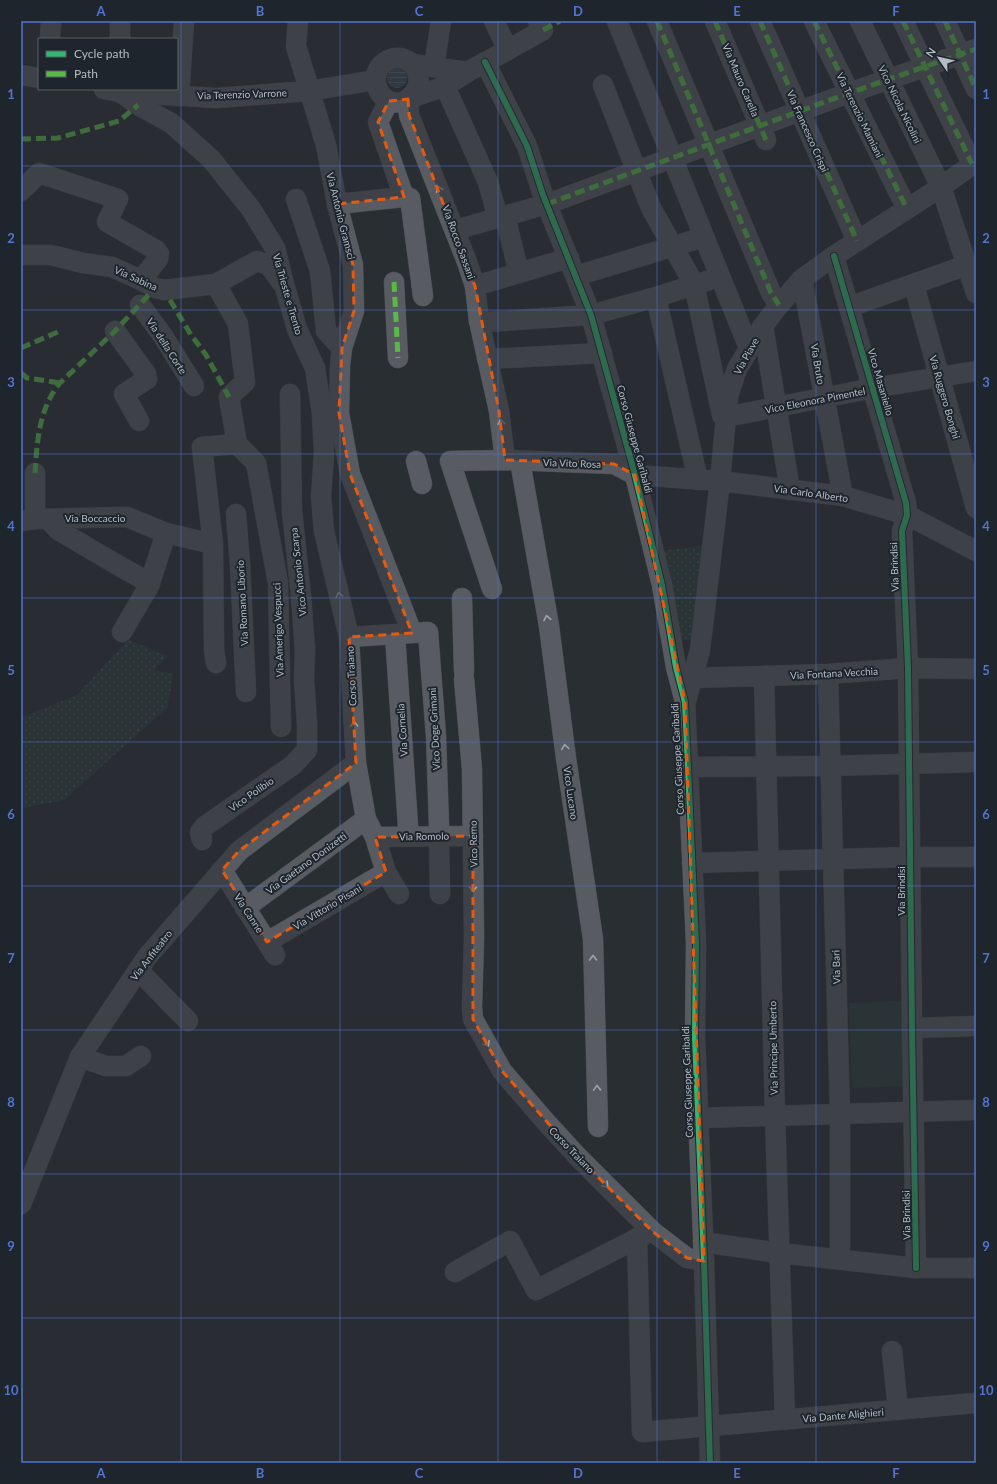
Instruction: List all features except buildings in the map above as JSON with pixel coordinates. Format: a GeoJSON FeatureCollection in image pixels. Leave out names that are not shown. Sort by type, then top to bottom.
{"type":"FeatureCollection","features":[{"type":"Feature","properties":{"kind":"street"},"geometry":{"type":"LineString","coordinates":[[50,38],[51,21]]}},
{"type":"Feature","properties":{"kind":"street"},"geometry":{"type":"LineString","coordinates":[[120,21],[120,38]]}},
{"type":"Feature","properties":{"kind":"street"},"geometry":{"type":"LineString","coordinates":[[179,96],[180,21]]}},
{"type":"Feature","properties":{"kind":"street","name":"Via Antonio Gramsci"},"geometry":{"type":"LineString","coordinates":[[298,21],[296,46],[326,145],[336,204],[353,265],[354,311],[341,357],[330,413]]}},
{"type":"Feature","properties":{"kind":"street"},"geometry":{"type":"LineString","coordinates":[[434,67],[441,21]]}},
{"type":"Feature","properties":{"kind":"street"},"geometry":{"type":"LineString","coordinates":[[494,21],[508,50]]}},
{"type":"Feature","properties":{"kind":"street"},"geometry":{"type":"LineString","coordinates":[[617,21],[749,348]]}},
{"type":"Feature","properties":{"kind":"street"},"geometry":{"type":"LineString","coordinates":[[657,21],[771,293],[779,305]]}},
{"type":"Feature","properties":{"kind":"street","name":"Via Mauro Carella"},"geometry":{"type":"LineString","coordinates":[[715,21],[763,133]]}},
{"type":"Feature","properties":{"kind":"street","name":"Via Francesco Crispi"},"geometry":{"type":"LineString","coordinates":[[760,21],[857,241]]}},
{"type":"Feature","properties":{"kind":"street","name":"Via Terenzio Mamiani"},"geometry":{"type":"LineString","coordinates":[[814,21],[907,209]]}},
{"type":"Feature","properties":{"kind":"street","name":"Vico Nicola Nicolini"},"geometry":{"type":"LineString","coordinates":[[860,21],[941,187],[968,251],[976,293]]}},
{"type":"Feature","properties":{"kind":"street"},"geometry":{"type":"LineString","coordinates":[[903,21],[924,66],[974,163]]}},
{"type":"Feature","properties":{"kind":"street"},"geometry":{"type":"LineString","coordinates":[[945,21],[968,52],[976,89]]}},
{"type":"Feature","properties":{"kind":"street"},"geometry":{"type":"LineString","coordinates":[[467,72],[412,64],[401,59],[388,60],[379,68],[375,80],[378,90],[385,98],[399,100],[445,86],[467,72],[508,50],[541,26]]}},
{"type":"Feature","properties":{"kind":"street"},"geometry":{"type":"LineString","coordinates":[[455,230],[547,204],[709,144],[763,133],[800,112],[924,66],[968,52]]}},
{"type":"Feature","properties":{"kind":"street","name":"Corso Giuseppe Garibaldi"},"geometry":{"type":"LineString","coordinates":[[485,62],[527,146],[547,204],[591,315],[635,475],[662,585],[675,660],[685,702],[696,943],[695,1037],[704,1252],[710,1463]]}},
{"type":"Feature","properties":{"kind":"street"},"geometry":{"type":"LineString","coordinates":[[404,197],[378,122],[399,100],[414,95],[419,82],[419,75],[412,64]]}},
{"type":"Feature","properties":{"kind":"street"},"geometry":{"type":"LineString","coordinates":[[21,75],[38,78]]}},
{"type":"Feature","properties":{"kind":"street","name":"Via Terenzio Varrone"},"geometry":{"type":"LineString","coordinates":[[115,90],[216,98],[309,91],[375,80]]}},
{"type":"Feature","properties":{"kind":"street"},"geometry":{"type":"LineString","coordinates":[[603,85],[651,208],[694,284],[722,415],[726,417]]}},
{"type":"Feature","properties":{"kind":"street"},"geometry":{"type":"LineString","coordinates":[[445,86],[488,182],[501,217],[518,273]]}},
{"type":"Feature","properties":{"kind":"street","name":"Via Trieste e Trento"},"geometry":{"type":"LineString","coordinates":[[115,90],[138,105],[171,123],[211,159],[251,209],[275,248],[297,329],[315,368],[330,413]]}},
{"type":"Feature","properties":{"kind":"street","name":"Via Rocco Sassani"},"geometry":{"type":"LineString","coordinates":[[399,100],[410,115],[467,262],[474,286],[479,321],[487,359],[512,460]]}},
{"type":"Feature","properties":{"kind":"street","name":"Via Piave"},"geometry":{"type":"LineString","coordinates":[[685,702],[700,650],[720,481],[728,396],[737,369],[763,326],[802,279],[834,256],[941,187],[974,163]]}},
{"type":"Feature","properties":{"kind":"street"},"geometry":{"type":"LineString","coordinates":[[21,191],[39,173],[118,199],[107,222],[156,250],[159,254],[158,259],[141,280]]}},
{"type":"Feature","properties":{"kind":"street"},"geometry":{"type":"LineString","coordinates":[[336,204],[404,197],[410,198],[423,296]]}},
{"type":"Feature","properties":{"kind":"street"},"geometry":{"type":"LineString","coordinates":[[296,200],[320,271],[326,331],[341,357],[315,368]]}},
{"type":"Feature","properties":{"kind":"street"},"geometry":{"type":"LineString","coordinates":[[576,276],[704,237]]}},
{"type":"Feature","properties":{"kind":"street"},"geometry":{"type":"LineString","coordinates":[[849,307],[914,285],[968,251]]}},
{"type":"Feature","properties":{"kind":"street","name":"Via Sabina"},"geometry":{"type":"LineString","coordinates":[[21,255],[51,255],[83,263],[112,267],[155,288],[164,290],[216,284],[257,261],[269,265],[284,284]]}},
{"type":"Feature","properties":{"kind":"street","name":"Vico Masaniello"},"geometry":{"type":"LineString","coordinates":[[834,256],[906,503],[907,515]]}},
{"type":"Feature","properties":{"kind":"street"},"geometry":{"type":"LineString","coordinates":[[474,286],[569,258]]}},
{"type":"Feature","properties":{"kind":"street"},"geometry":{"type":"LineString","coordinates":[[479,321],[487,322],[591,315],[721,277]]}},
{"type":"Feature","properties":{"kind":"street","name":"Via Bruto"},"geometry":{"type":"LineString","coordinates":[[802,279],[843,496]]}},
{"type":"Feature","properties":{"kind":"street"},"geometry":{"type":"LineString","coordinates":[[394,282],[398,358]]}},
{"type":"Feature","properties":{"kind":"street"},"geometry":{"type":"LineString","coordinates":[[216,284],[238,324],[244,382],[229,397],[237,444],[202,447],[213,544],[214,650],[216,663]]}},
{"type":"Feature","properties":{"kind":"street","name":"Via Ruggero Bonghi"},"geometry":{"type":"LineString","coordinates":[[914,285],[976,508]]}},
{"type":"Feature","properties":{"kind":"street"},"geometry":{"type":"LineString","coordinates":[[656,297],[698,480]]}},
{"type":"Feature","properties":{"kind":"street","name":"Via della Corte"},"geometry":{"type":"LineString","coordinates":[[140,305],[163,336],[194,386]]}},
{"type":"Feature","properties":{"kind":"street"},"geometry":{"type":"LineString","coordinates":[[763,326],[790,490]]}},
{"type":"Feature","properties":{"kind":"street"},"geometry":{"type":"LineString","coordinates":[[115,331],[146,374],[147,379],[124,394],[138,421]]}},
{"type":"Feature","properties":{"kind":"street"},"geometry":{"type":"LineString","coordinates":[[487,359],[602,353]]}},
{"type":"Feature","properties":{"kind":"street","name":"Vico Eleonora Pimentel"},"geometry":{"type":"LineString","coordinates":[[726,417],[873,388],[976,371]]}},
{"type":"Feature","properties":{"kind":"street","name":"Vico Antonio Scarpa"},"geometry":{"type":"LineString","coordinates":[[290,394],[292,511],[305,651],[304,678],[307,750]]}},
{"type":"Feature","properties":{"kind":"street"},"geometry":{"type":"LineString","coordinates":[[330,413],[346,449],[350,474],[412,633],[349,637]]}},
{"type":"Feature","properties":{"kind":"street","name":"Corso Traiano"},"geometry":{"type":"LineString","coordinates":[[330,413],[324,453],[321,497],[324,531],[349,637],[356,763],[366,819],[375,837],[386,872],[399,894]]}},
{"type":"Feature","properties":{"kind":"street","name":"Via Amerigo Vespucci"},"geometry":{"type":"LineString","coordinates":[[237,444],[256,463],[278,583],[281,727]]}},
{"type":"Feature","properties":{"kind":"street"},"geometry":{"type":"LineString","coordinates":[[324,453],[346,449]]}},
{"type":"Feature","properties":{"kind":"street","name":"Via Vito Rosa"},"geometry":{"type":"LineString","coordinates":[[492,589],[450,461],[512,460],[614,464],[635,475]]}},
{"type":"Feature","properties":{"kind":"street","name":"Vico Lucano"},"geometry":{"type":"LineString","coordinates":[[512,460],[550,633],[565,750],[593,939],[598,1127]]}},
{"type":"Feature","properties":{"kind":"street"},"geometry":{"type":"LineString","coordinates":[[416,462],[422,484]]}},
{"type":"Feature","properties":{"kind":"street"},"geometry":{"type":"LineString","coordinates":[[35,473],[34,520],[58,530],[150,583]]}},
{"type":"Feature","properties":{"kind":"street","name":"Via Carlo Alberto"},"geometry":{"type":"LineString","coordinates":[[635,475],[720,481],[843,496],[907,515],[976,551]]}},
{"type":"Feature","properties":{"kind":"street","name":"Via Romano Liborio"},"geometry":{"type":"LineString","coordinates":[[236,514],[246,692]]}},
{"type":"Feature","properties":{"kind":"street","name":"Via Brindisi"},"geometry":{"type":"LineString","coordinates":[[907,515],[902,531],[908,668],[910,764],[916,1268]]}},
{"type":"Feature","properties":{"kind":"street","name":"Via Boccaccio"},"geometry":{"type":"LineString","coordinates":[[34,520],[127,517],[166,533],[213,544]]}},
{"type":"Feature","properties":{"kind":"street"},"geometry":{"type":"LineString","coordinates":[[122,632],[150,583],[166,533]]}},
{"type":"Feature","properties":{"kind":"street","name":"Vico Remo"},"geometry":{"type":"LineString","coordinates":[[462,598],[464,675],[472,769],[474,938],[472,1008]]}},
{"type":"Feature","properties":{"kind":"street","name":"Via Cornelia"},"geometry":{"type":"LineString","coordinates":[[408,826],[412,633]]}},
{"type":"Feature","properties":{"kind":"street","name":"Vico Doge Grimani"},"geometry":{"type":"LineString","coordinates":[[412,633],[436,736],[440,894]]}},
{"type":"Feature","properties":{"kind":"street","name":"Via Fontana Vecchia"},"geometry":{"type":"LineString","coordinates":[[692,678],[828,674],[908,668],[976,669]]}},
{"type":"Feature","properties":{"kind":"street","name":"Via Bari"},"geometry":{"type":"LineString","coordinates":[[828,674],[840,1114],[840,1259]]}},
{"type":"Feature","properties":{"kind":"street","name":"Via Principe Umberto"},"geometry":{"type":"LineString","coordinates":[[764,676],[775,1116],[785,1420]]}},
{"type":"Feature","properties":{"kind":"street","name":"Vico Polibio"},"geometry":{"type":"LineString","coordinates":[[202,840],[200,832],[205,826],[293,765],[307,750]]}},
{"type":"Feature","properties":{"kind":"street"},"geometry":{"type":"LineString","coordinates":[[688,767],[830,766],[976,762]]}},
{"type":"Feature","properties":{"kind":"street","name":"Via Anfiteatro"},"geometry":{"type":"LineString","coordinates":[[21,1204],[80,1057],[147,957],[239,851],[356,763]]}},
{"type":"Feature","properties":{"kind":"street","name":"Via Gaetano Donizetti"},"geometry":{"type":"LineString","coordinates":[[246,908],[366,819]]}},
{"type":"Feature","properties":{"kind":"street","name":"Via Romolo"},"geometry":{"type":"LineString","coordinates":[[375,837],[473,836]]}},
{"type":"Feature","properties":{"kind":"street"},"geometry":{"type":"LineString","coordinates":[[692,864],[768,860],[976,857]]}},
{"type":"Feature","properties":{"kind":"street","name":"Via Canne"},"geometry":{"type":"LineString","coordinates":[[222,870],[271,948]]}},
{"type":"Feature","properties":{"kind":"street","name":"Via Vittorio Pisani"},"geometry":{"type":"LineString","coordinates":[[271,948],[386,872]]}},
{"type":"Feature","properties":{"kind":"street"},"geometry":{"type":"LineString","coordinates":[[138,970],[188,1021]]}},
{"type":"Feature","properties":{"kind":"street","name":"Corso Traiano"},"geometry":{"type":"LineString","coordinates":[[472,1008],[473,1019],[502,1071],[545,1122],[578,1157],[644,1234],[687,1258],[704,1252],[779,1253],[916,1268],[976,1268]]}},
{"type":"Feature","properties":{"kind":"street"},"geometry":{"type":"LineString","coordinates":[[912,1028],[976,1026]]}},
{"type":"Feature","properties":{"kind":"street"},"geometry":{"type":"LineString","coordinates":[[80,1057],[106,1066],[126,1066],[141,1056]]}},
{"type":"Feature","properties":{"kind":"street"},"geometry":{"type":"LineString","coordinates":[[698,1118],[976,1110]]}},
{"type":"Feature","properties":{"kind":"street"},"geometry":{"type":"LineString","coordinates":[[455,1272],[510,1241],[536,1290],[644,1234]]}},
{"type":"Feature","properties":{"kind":"street","name":"Via Dante Alighieri"},"geometry":{"type":"LineString","coordinates":[[644,1234],[642,1432],[976,1403]]}},
{"type":"Feature","properties":{"kind":"street"},"geometry":{"type":"LineString","coordinates":[[892,1351],[898,1410]]}},
{"type":"Feature","properties":{"kind":"highlighted area"},"geometry":{"type":"Polygon","coordinates":[[[408,99],[409,115],[475,286],[499,411],[505,460],[614,464],[635,475],[685,702],[704,1261],[687,1258],[652,1231],[578,1157],[502,1071],[473,1019],[473,836],[375,837],[386,872],[267,942],[222,870],[239,851],[356,763],[349,637],[412,633],[350,474],[339,413],[342,348],[354,311],[353,265],[337,204],[404,197],[378,122],[389,101],[408,99]]]}},
{"type":"Feature","properties":{"kind":"shaded area"},"geometry":{"type":"Polygon","coordinates":[[[702,546],[692,640],[680,640],[661,551],[702,546]]]}},
{"type":"Feature","properties":{"kind":"shaded area"},"geometry":{"type":"Polygon","coordinates":[[[128,640],[168,656],[154,670],[173,674],[168,707],[65,800],[21,808],[21,718],[77,695],[128,640]]]}},
{"type":"Feature","properties":{"kind":"shaded area"},"geometry":{"type":"Polygon","coordinates":[[[903,1001],[905,1086],[852,1088],[849,1003],[903,1001]]]}},
{"type":"Feature","properties":{"kind":"water"},"geometry":{"type":"Polygon","coordinates":[[[393,68],[401,68],[407,74],[407,82],[401,88],[393,88],[387,82],[387,74],[393,68]]]}},
{"type":"Feature","properties":{"kind":"marked path"},"geometry":{"type":"LineString","coordinates":[[543,30],[560,21]]}},
{"type":"Feature","properties":{"kind":"marked path"},"geometry":{"type":"LineString","coordinates":[[657,21],[771,293],[779,305]]}},
{"type":"Feature","properties":{"kind":"marked path"},"geometry":{"type":"LineString","coordinates":[[715,21],[766,140]]}},
{"type":"Feature","properties":{"kind":"marked path"},"geometry":{"type":"LineString","coordinates":[[760,21],[857,241]]}},
{"type":"Feature","properties":{"kind":"marked path"},"geometry":{"type":"LineString","coordinates":[[814,21],[907,209]]}},
{"type":"Feature","properties":{"kind":"marked path"},"geometry":{"type":"LineString","coordinates":[[903,21],[972,164]]}},
{"type":"Feature","properties":{"kind":"marked path"},"geometry":{"type":"LineString","coordinates":[[945,21],[976,89]]}},
{"type":"Feature","properties":{"kind":"marked path"},"geometry":{"type":"LineString","coordinates":[[547,204],[849,93],[976,49]]}},
{"type":"Feature","properties":{"kind":"marked path"},"geometry":{"type":"LineString","coordinates":[[21,139],[58,138],[119,121],[138,105]]}},
{"type":"Feature","properties":{"kind":"marked path"},"geometry":{"type":"LineString","coordinates":[[394,282],[398,358]]}},
{"type":"Feature","properties":{"kind":"marked path"},"geometry":{"type":"LineString","coordinates":[[35,473],[40,426],[43,414],[53,393],[60,383],[115,331],[155,288]]}},
{"type":"Feature","properties":{"kind":"marked path"},"geometry":{"type":"LineString","coordinates":[[170,300],[191,335],[206,355],[229,397]]}},
{"type":"Feature","properties":{"kind":"marked path"},"geometry":{"type":"LineString","coordinates":[[21,348],[62,330]]}},
{"type":"Feature","properties":{"kind":"marked path"},"geometry":{"type":"LineString","coordinates":[[21,373],[27,378],[60,383]]}},
{"type":"Feature","properties":{"kind":"cycle path"},"geometry":{"type":"LineString","coordinates":[[485,62],[527,146],[543,195],[591,315],[635,475],[662,585],[676,667],[685,702],[696,943],[695,1037],[710,1463]]}},
{"type":"Feature","properties":{"kind":"cycle path"},"geometry":{"type":"LineString","coordinates":[[834,256],[906,503],[907,515],[902,531],[908,668],[916,1268]]}}]}
